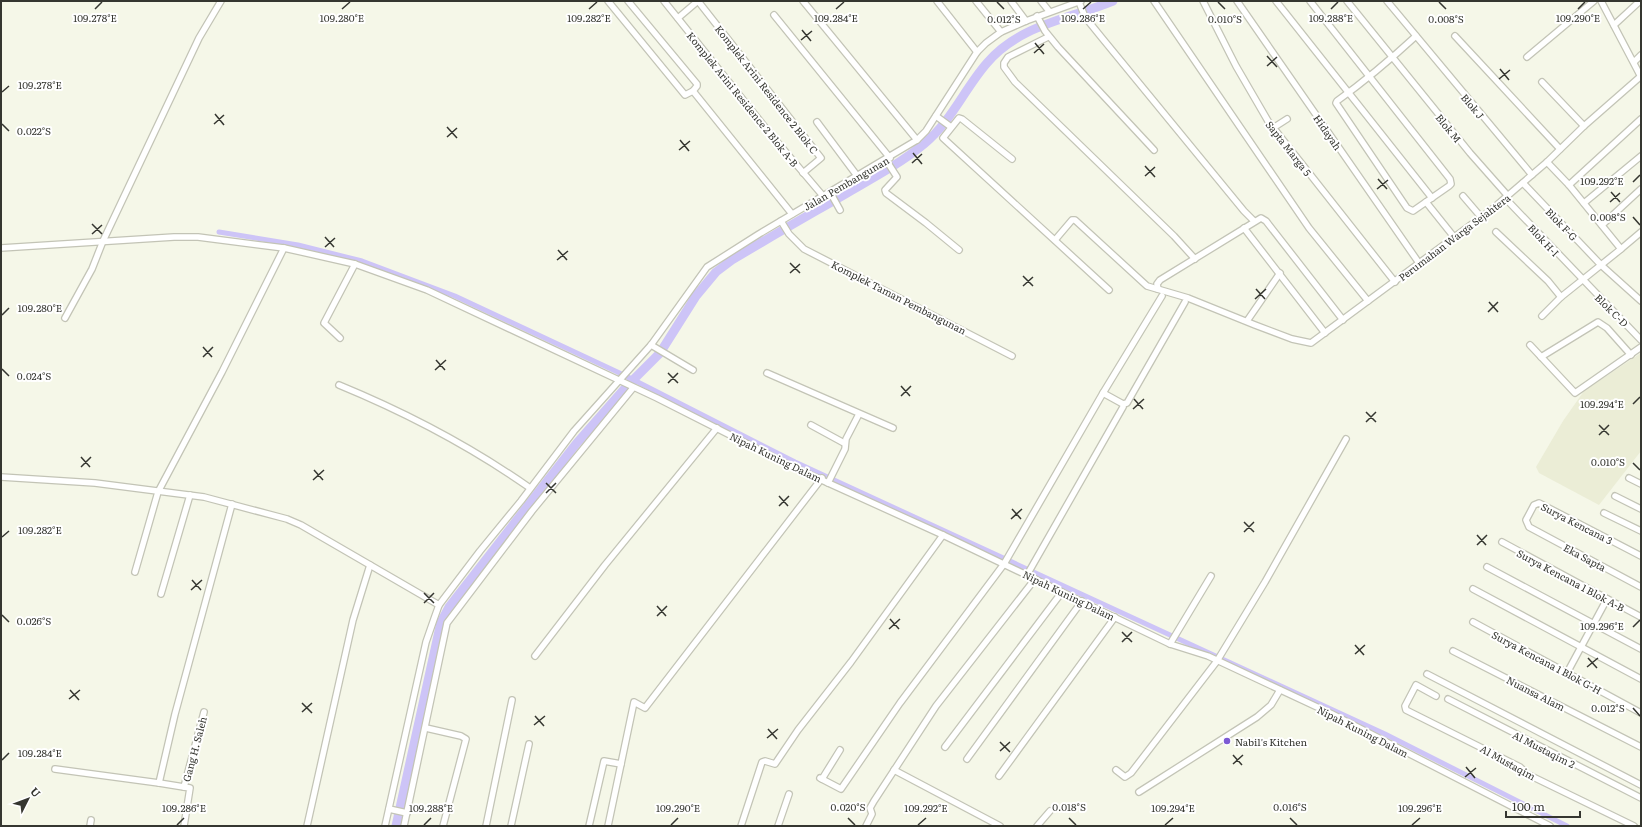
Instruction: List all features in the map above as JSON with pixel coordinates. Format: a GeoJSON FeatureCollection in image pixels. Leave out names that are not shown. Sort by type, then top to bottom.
{"type":"FeatureCollection","features":[{"type":"Feature","properties":{"kind":"street"},"geometry":{"type":"LineString","coordinates":[[65,318],[92,269],[103,241],[199,38],[221,1]]}},
{"type":"Feature","properties":{"kind":"street"},"geometry":{"type":"LineString","coordinates":[[608,1],[685,95],[693,91],[697,86],[696,84],[628,1]]}},
{"type":"Feature","properties":{"kind":"street","name":"Komplek Arini Residence 2 Blok A-B"},"geometry":{"type":"LineString","coordinates":[[664,1],[823,196]]}},
{"type":"Feature","properties":{"kind":"street"},"geometry":{"type":"LineString","coordinates":[[678,18],[698,1]]}},
{"type":"Feature","properties":{"kind":"street","name":"Komplek Arini Residence 2 Blok C"},"geometry":{"type":"LineString","coordinates":[[698,1],[821,158],[803,173]]}},
{"type":"Feature","properties":{"kind":"street"},"geometry":{"type":"LineString","coordinates":[[803,1],[917,140]]}},
{"type":"Feature","properties":{"kind":"street"},"geometry":{"type":"LineString","coordinates":[[937,1],[977,52]]}},
{"type":"Feature","properties":{"kind":"street"},"geometry":{"type":"LineString","coordinates":[[976,1],[1001,32]]}},
{"type":"Feature","properties":{"kind":"street"},"geometry":{"type":"LineString","coordinates":[[1011,1],[1026,21]]}},
{"type":"Feature","properties":{"kind":"street"},"geometry":{"type":"LineString","coordinates":[[1041,1],[1049,11]]}},
{"type":"Feature","properties":{"kind":"street"},"geometry":{"type":"LineString","coordinates":[[1154,1],[1309,228],[1368,301]]}},
{"type":"Feature","properties":{"kind":"street","name":"Sapta Marga 5"},"geometry":{"type":"LineString","coordinates":[[1203,1],[1236,66],[1273,128],[1395,282]]}},
{"type":"Feature","properties":{"kind":"street","name":"Hidayah"},"geometry":{"type":"LineString","coordinates":[[1237,1],[1419,263]]}},
{"type":"Feature","properties":{"kind":"street"},"geometry":{"type":"LineString","coordinates":[[1276,1],[1432,198]]}},
{"type":"Feature","properties":{"kind":"street"},"geometry":{"type":"LineString","coordinates":[[1310,1],[1368,76],[1450,178],[1451,184],[1449,186],[1413,211],[1407,208],[1337,105],[1337,101],[1368,76],[1393,58],[1416,36]]}},
{"type":"Feature","properties":{"kind":"street","name":"Blok M"},"geometry":{"type":"LineString","coordinates":[[1347,1],[1506,197]]}},
{"type":"Feature","properties":{"kind":"street","name":"Blok J"},"geometry":{"type":"LineString","coordinates":[[1387,1],[1532,175]]}},
{"type":"Feature","properties":{"kind":"street"},"geometry":{"type":"LineString","coordinates":[[1527,57],[1594,1]]}},
{"type":"Feature","properties":{"kind":"street"},"geometry":{"type":"LineString","coordinates":[[1601,1],[1641,76]]}},
{"type":"Feature","properties":{"kind":"street"},"geometry":{"type":"LineString","coordinates":[[1614,25],[1640,1]]}},
{"type":"Feature","properties":{"kind":"street"},"geometry":{"type":"LineString","coordinates":[[1080,3],[1085,17],[1244,211],[1254,221]]}},
{"type":"Feature","properties":{"kind":"street","name":"Jalan Pembangunan"},"geometry":{"type":"LineString","coordinates":[[385,826],[426,642],[439,605],[574,431],[626,373],[654,347],[707,267],[782,222],[792,214],[858,177],[917,140],[938,117],[977,52],[1001,32],[1049,11],[1080,3]]}},
{"type":"Feature","properties":{"kind":"street"},"geometry":{"type":"LineString","coordinates":[[774,15],[887,159],[897,177],[885,190],[886,193],[959,250]]}},
{"type":"Feature","properties":{"kind":"street"},"geometry":{"type":"LineString","coordinates":[[1037,16],[1047,34],[1154,150]]}},
{"type":"Feature","properties":{"kind":"street"},"geometry":{"type":"LineString","coordinates":[[1047,34],[1008,57],[1004,62],[1004,67],[1015,82],[1174,236],[1195,259]]}},
{"type":"Feature","properties":{"kind":"street"},"geometry":{"type":"LineString","coordinates":[[1455,36],[1560,149]]}},
{"type":"Feature","properties":{"kind":"street"},"geometry":{"type":"LineString","coordinates":[[1634,62],[1641,55]]}},
{"type":"Feature","properties":{"kind":"street","name":"Perumahan Warga Sejahtera"},"geometry":{"type":"LineString","coordinates":[[1055,240],[1072,220],[1075,220],[1147,286],[1188,298],[1307,343],[1313,342],[1395,282],[1506,197],[1548,162],[1584,126],[1641,76]]}},
{"type":"Feature","properties":{"kind":"street"},"geometry":{"type":"LineString","coordinates":[[1542,82],[1584,126]]}},
{"type":"Feature","properties":{"kind":"street"},"geometry":{"type":"LineString","coordinates":[[693,91],[792,214]]}},
{"type":"Feature","properties":{"kind":"street"},"geometry":{"type":"LineString","coordinates":[[938,117],[949,125]]}},
{"type":"Feature","properties":{"kind":"street"},"geometry":{"type":"LineString","coordinates":[[1012,159],[959,118],[949,125],[943,138],[1109,290]]}},
{"type":"Feature","properties":{"kind":"street"},"geometry":{"type":"LineString","coordinates":[[1273,128],[1287,119]]}},
{"type":"Feature","properties":{"kind":"street"},"geometry":{"type":"LineString","coordinates":[[1569,185],[1641,120]]}},
{"type":"Feature","properties":{"kind":"street"},"geometry":{"type":"LineString","coordinates":[[817,122],[858,177]]}},
{"type":"Feature","properties":{"kind":"street"},"geometry":{"type":"LineString","coordinates":[[1584,203],[1641,156]]}},
{"type":"Feature","properties":{"kind":"street"},"geometry":{"type":"LineString","coordinates":[[1548,162],[1569,185],[1621,249]]}},
{"type":"Feature","properties":{"kind":"street","name":"Blok F-G"},"geometry":{"type":"LineString","coordinates":[[1523,183],[1601,265],[1641,301]]}},
{"type":"Feature","properties":{"kind":"street"},"geometry":{"type":"LineString","coordinates":[[1602,225],[1641,189]]}},
{"type":"Feature","properties":{"kind":"street"},"geometry":{"type":"LineString","coordinates":[[830,192],[840,210]]}},
{"type":"Feature","properties":{"kind":"street"},"geometry":{"type":"LineString","coordinates":[[1463,196],[1481,217]]}},
{"type":"Feature","properties":{"kind":"street","name":"Blok H-I"},"geometry":{"type":"LineString","coordinates":[[1506,197],[1582,281]]}},
{"type":"Feature","properties":{"kind":"street"},"geometry":{"type":"LineString","coordinates":[[1426,202],[1454,237]]}},
{"type":"Feature","properties":{"kind":"street"},"geometry":{"type":"LineString","coordinates":[[1158,290],[1157,284],[1160,280],[1261,218],[1343,320]]}},
{"type":"Feature","properties":{"kind":"street","name":"Komplek Taman Pembangunan"},"geometry":{"type":"LineString","coordinates":[[782,222],[789,234],[804,248],[1012,356]]}},
{"type":"Feature","properties":{"kind":"street"},"geometry":{"type":"LineString","coordinates":[[1244,228],[1325,333]]}},
{"type":"Feature","properties":{"kind":"street"},"geometry":{"type":"LineString","coordinates":[[1496,232],[1548,281],[1562,297]]}},
{"type":"Feature","properties":{"kind":"street"},"geometry":{"type":"LineString","coordinates":[[1542,316],[1562,297],[1641,232]]}},
{"type":"Feature","properties":{"kind":"street","name":"Nipah Kuning Dalam"},"geometry":{"type":"LineString","coordinates":[[1,248],[174,237],[198,238],[284,248],[355,264],[426,290],[620,380],[793,467],[822,478],[829,479],[1115,618],[1218,658],[1280,690],[1332,714],[1550,826]]}},
{"type":"Feature","properties":{"kind":"street"},"geometry":{"type":"LineString","coordinates":[[135,572],[158,492],[222,372],[284,248]]}},
{"type":"Feature","properties":{"kind":"street"},"geometry":{"type":"LineString","coordinates":[[340,338],[324,323],[355,264]]}},
{"type":"Feature","properties":{"kind":"street"},"geometry":{"type":"LineString","coordinates":[[1247,321],[1280,273]]}},
{"type":"Feature","properties":{"kind":"street","name":"Blok C-D"},"geometry":{"type":"LineString","coordinates":[[1582,281],[1641,340]]}},
{"type":"Feature","properties":{"kind":"street"},"geometry":{"type":"LineString","coordinates":[[840,750],[821,778],[841,789],[900,703],[1005,564],[1103,393],[1162,296]]}},
{"type":"Feature","properties":{"kind":"street"},"geometry":{"type":"LineString","coordinates":[[1103,393],[1123,404],[1128,402],[1185,302]]}},
{"type":"Feature","properties":{"kind":"street"},"geometry":{"type":"LineString","coordinates":[[1541,357],[1598,322],[1607,328],[1631,354]]}},
{"type":"Feature","properties":{"kind":"street"},"geometry":{"type":"LineString","coordinates":[[1530,345],[1575,394],[1641,348]]}},
{"type":"Feature","properties":{"kind":"street"},"geometry":{"type":"LineString","coordinates":[[654,347],[693,370]]}},
{"type":"Feature","properties":{"kind":"street"},"geometry":{"type":"LineString","coordinates":[[767,373],[855,410],[859,414],[893,428]]}},
{"type":"Feature","properties":{"kind":"street"},"geometry":{"type":"LineString","coordinates":[[339,385],[385,404],[424,423],[506,471],[530,488]]}},
{"type":"Feature","properties":{"kind":"street"},"geometry":{"type":"LineString","coordinates":[[404,826],[426,728],[447,622],[532,511],[632,387]]}},
{"type":"Feature","properties":{"kind":"street"},"geometry":{"type":"LineString","coordinates":[[1027,575],[1123,407]]}},
{"type":"Feature","properties":{"kind":"street"},"geometry":{"type":"LineString","coordinates":[[829,479],[845,449],[844,443],[859,414]]}},
{"type":"Feature","properties":{"kind":"street"},"geometry":{"type":"LineString","coordinates":[[811,425],[844,443]]}},
{"type":"Feature","properties":{"kind":"street"},"geometry":{"type":"LineString","coordinates":[[535,656],[605,565],[717,428]]}},
{"type":"Feature","properties":{"kind":"street"},"geometry":{"type":"LineString","coordinates":[[1116,770],[1125,777],[1131,773],[1218,658],[1265,582],[1346,439]]}},
{"type":"Feature","properties":{"kind":"street"},"geometry":{"type":"LineString","coordinates":[[1,477],[96,483],[204,497],[295,522],[439,605]]}},
{"type":"Feature","properties":{"kind":"street"},"geometry":{"type":"LineString","coordinates":[[608,826],[634,702],[645,708],[822,478]]}},
{"type":"Feature","properties":{"kind":"street"},"geometry":{"type":"LineString","coordinates":[[1629,478],[1641,484]]}},
{"type":"Feature","properties":{"kind":"street"},"geometry":{"type":"LineString","coordinates":[[161,594],[190,495]]}},
{"type":"Feature","properties":{"kind":"street"},"geometry":{"type":"LineString","coordinates":[[1615,496],[1641,509]]}},
{"type":"Feature","properties":{"kind":"street","name":"Surya Kencana 3"},"geometry":{"type":"LineString","coordinates":[[1528,527],[1526,520],[1534,505],[1539,503],[1641,556]]}},
{"type":"Feature","properties":{"kind":"street"},"geometry":{"type":"LineString","coordinates":[[159,783],[175,714],[232,504]]}},
{"type":"Feature","properties":{"kind":"street"},"geometry":{"type":"LineString","coordinates":[[1604,513],[1641,531]]}},
{"type":"Feature","properties":{"kind":"street","name":"Eka Sapta"},"geometry":{"type":"LineString","coordinates":[[1528,527],[1641,587]]}},
{"type":"Feature","properties":{"kind":"street"},"geometry":{"type":"LineString","coordinates":[[741,826],[762,762],[776,762],[798,730],[851,662],[943,534]]}},
{"type":"Feature","properties":{"kind":"street","name":"Surya Kencana 1 Blok A-B"},"geometry":{"type":"LineString","coordinates":[[1502,542],[1641,617]]}},
{"type":"Feature","properties":{"kind":"street"},"geometry":{"type":"LineString","coordinates":[[307,826],[353,620],[370,565]]}},
{"type":"Feature","properties":{"kind":"street"},"geometry":{"type":"LineString","coordinates":[[1487,566],[1641,649]]}},
{"type":"Feature","properties":{"kind":"street"},"geometry":{"type":"LineString","coordinates":[[1172,639],[1210,576]]}},
{"type":"Feature","properties":{"kind":"street"},"geometry":{"type":"LineString","coordinates":[[866,826],[872,814],[870,807],[936,706],[1035,579]]}},
{"type":"Feature","properties":{"kind":"street"},"geometry":{"type":"LineString","coordinates":[[1473,589],[1641,679]]}},
{"type":"Feature","properties":{"kind":"street"},"geometry":{"type":"LineString","coordinates":[[945,747],[1062,592]]}},
{"type":"Feature","properties":{"kind":"street"},"geometry":{"type":"LineString","coordinates":[[1567,673],[1607,599]]}},
{"type":"Feature","properties":{"kind":"street"},"geometry":{"type":"LineString","coordinates":[[967,759],[1082,601]]}},
{"type":"Feature","properties":{"kind":"street"},"geometry":{"type":"LineString","coordinates":[[999,776],[1115,618]]}},
{"type":"Feature","properties":{"kind":"street","name":"Surya Kencana 1 Blok G-H"},"geometry":{"type":"LineString","coordinates":[[1473,622],[1641,713]]}},
{"type":"Feature","properties":{"kind":"street","name":"Nuansa Alam"},"geometry":{"type":"LineString","coordinates":[[1453,651],[1641,747]]}},
{"type":"Feature","properties":{"kind":"street"},"geometry":{"type":"LineString","coordinates":[[1427,674],[1641,785]]}},
{"type":"Feature","properties":{"kind":"street","name":"Al Mustaqim"},"geometry":{"type":"LineString","coordinates":[[1436,696],[1416,685],[1405,706],[1406,710],[1520,767],[1527,774],[1634,826]]}},
{"type":"Feature","properties":{"kind":"street"},"geometry":{"type":"LineString","coordinates":[[1139,792],[1262,714],[1271,705],[1280,690]]}},
{"type":"Feature","properties":{"kind":"street","name":"Al Mustaqim 2"},"geometry":{"type":"LineString","coordinates":[[1448,699],[1641,798]]}},
{"type":"Feature","properties":{"kind":"street"},"geometry":{"type":"LineString","coordinates":[[486,826],[512,700]]}},
{"type":"Feature","properties":{"kind":"street","name":"Gang H. Saleh"},"geometry":{"type":"LineString","coordinates":[[184,787],[204,712]]}},
{"type":"Feature","properties":{"kind":"street"},"geometry":{"type":"LineString","coordinates":[[426,728],[461,736],[466,739],[443,826]]}},
{"type":"Feature","properties":{"kind":"street"},"geometry":{"type":"LineString","coordinates":[[511,826],[529,744]]}},
{"type":"Feature","properties":{"kind":"street"},"geometry":{"type":"LineString","coordinates":[[589,826],[604,761],[621,764]]}},
{"type":"Feature","properties":{"kind":"street"},"geometry":{"type":"LineString","coordinates":[[55,769],[184,787],[190,790],[184,826]]}},
{"type":"Feature","properties":{"kind":"street"},"geometry":{"type":"LineString","coordinates":[[894,770],[1000,826]]}},
{"type":"Feature","properties":{"kind":"street"},"geometry":{"type":"LineString","coordinates":[[778,826],[789,794]]}},
{"type":"Feature","properties":{"kind":"street"},"geometry":{"type":"LineString","coordinates":[[389,809],[407,813]]}},
{"type":"Feature","properties":{"kind":"street"},"geometry":{"type":"LineString","coordinates":[[1037,826],[1050,811]]}},
{"type":"Feature","properties":{"kind":"shaded area"},"geometry":{"type":"Polygon","coordinates":[[[1641,353],[1641,451],[1599,505],[1539,473],[1536,467],[1563,421],[1584,391],[1641,353]]]}},
{"type":"Feature","properties":{"kind":"waterway"},"geometry":{"type":"LineString","coordinates":[[396,826],[441,622],[449,607],[576,444],[626,387],[660,353],[696,296],[716,272],[732,260],[775,234],[877,176],[924,144],[942,126],[987,63],[1000,50],[1014,40],[1029,31],[1046,24],[1113,1]]}},
{"type":"Feature","properties":{"kind":"waterway"},"geometry":{"type":"LineString","coordinates":[[219,232],[298,245],[362,261],[455,296],[626,376],[795,462],[1385,734],[1567,826]]}},
{"type":"Feature","properties":{"kind":"place","name":"Nabil's Kitchen"},"geometry":{"type":"Point","coordinates":[1227,741]}}]}
